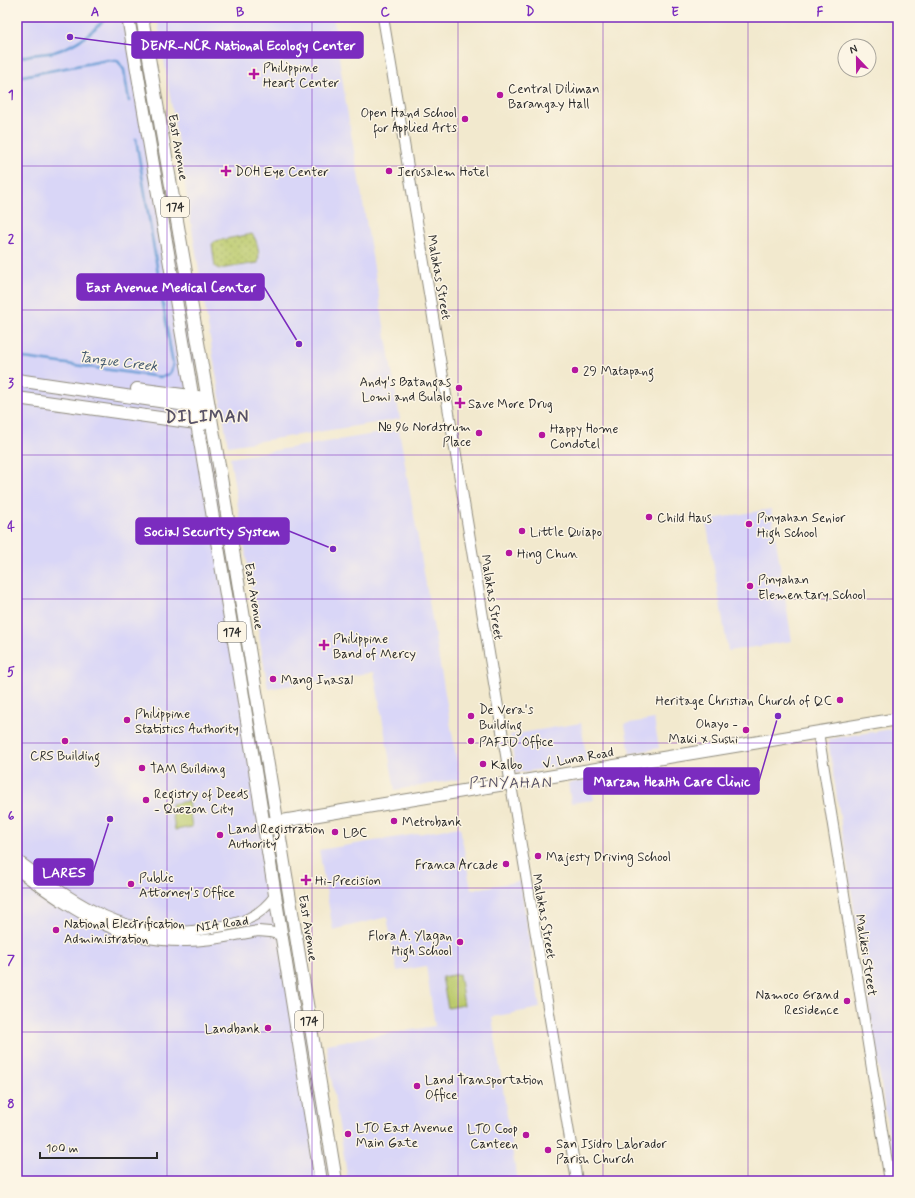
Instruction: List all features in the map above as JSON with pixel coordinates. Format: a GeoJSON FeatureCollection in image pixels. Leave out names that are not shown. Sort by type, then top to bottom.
{"type":"FeatureCollection","features":[{"type":"Feature","properties":{"kind":"main road","name":"174"},"geometry":{"type":"LineString","coordinates":[[128,17],[264,824],[321,1181]]}},
{"type":"Feature","properties":{"kind":"main road","name":"East Avenue"},"geometry":{"type":"LineString","coordinates":[[142,17],[212,425],[336,1181]]}},
{"type":"Feature","properties":{"kind":"main road"},"geometry":{"type":"LineString","coordinates":[[17,372],[193,401]]}},
{"type":"Feature","properties":{"kind":"main road"},"geometry":{"type":"LineString","coordinates":[[208,403],[22,381],[21,399],[212,425]]}},
{"type":"Feature","properties":{"kind":"main road","name":"V. Luna Road"},"geometry":{"type":"LineString","coordinates":[[264,824],[898,719]]}},
{"type":"Feature","properties":{"kind":"street","name":"Malakas Street"},"geometry":{"type":"LineString","coordinates":[[383,17],[512,783],[526,884],[577,1181]]}},
{"type":"Feature","properties":{"kind":"street","name":"Maliksi Street"},"geometry":{"type":"LineString","coordinates":[[818,732],[890,1181]]}},
{"type":"Feature","properties":{"kind":"street","name":"NIA Road"},"geometry":{"type":"LineString","coordinates":[[17,860],[63,894],[84,907],[121,923],[152,929],[178,932],[240,923],[266,908],[275,896]]}},
{"type":"Feature","properties":{"kind":"street","name":"NIA Road"},"geometry":{"type":"LineString","coordinates":[[17,870],[81,914],[118,931],[150,938],[182,942],[258,932],[270,932],[281,935]]}},
{"type":"Feature","properties":{"kind":"shaded area"},"geometry":{"type":"Polygon","coordinates":[[[17,17],[138,17],[147,86],[211,454],[329,1181],[17,1181],[17,17]]]}},
{"type":"Feature","properties":{"kind":"shaded area"},"geometry":{"type":"Polygon","coordinates":[[[157,17],[333,17],[346,104],[400,419],[228,446],[157,17]]]}},
{"type":"Feature","properties":{"kind":"shaded area"},"geometry":{"type":"Polygon","coordinates":[[[399,430],[460,779],[395,790],[374,672],[268,689],[230,458],[399,430]]]}},
{"type":"Feature","properties":{"kind":"shaded area","name":"Pinyahan Elementary School"},"geometry":{"type":"Polygon","coordinates":[[[771,509],[792,641],[728,651],[706,520],[771,509]]]}},
{"type":"Feature","properties":{"kind":"shaded area"},"geometry":{"type":"Polygon","coordinates":[[[654,719],[659,748],[630,754],[625,724],[654,719]]]}},
{"type":"Feature","properties":{"kind":"shaded area"},"geometry":{"type":"Polygon","coordinates":[[[581,723],[587,762],[516,773],[510,735],[581,723]]]}},
{"type":"Feature","properties":{"kind":"shaded area"},"geometry":{"type":"Polygon","coordinates":[[[898,728],[898,1181],[896,1181],[828,739],[898,728]]]}},
{"type":"Feature","properties":{"kind":"shaded area"},"geometry":{"type":"Polygon","coordinates":[[[591,780],[594,800],[571,803],[568,783],[591,780]]]}},
{"type":"Feature","properties":{"kind":"shaded area"},"geometry":{"type":"Polygon","coordinates":[[[460,827],[471,890],[520,881],[540,1008],[492,1017],[517,1181],[348,1181],[326,1044],[435,1026],[426,966],[397,971],[387,917],[333,930],[319,850],[460,827]]]}},
{"type":"Feature","properties":{"kind":"green space"},"geometry":{"type":"Polygon","coordinates":[[[252,234],[256,240],[258,248],[258,263],[219,269],[215,267],[212,244],[215,241],[252,234]]]}},
{"type":"Feature","properties":{"kind":"green space"},"geometry":{"type":"Polygon","coordinates":[[[188,801],[192,827],[175,830],[171,804],[188,801]]]}},
{"type":"Feature","properties":{"kind":"green space"},"geometry":{"type":"Polygon","coordinates":[[[459,974],[464,1005],[448,1008],[442,977],[459,974]]]}},
{"type":"Feature","properties":{"kind":"waterway","name":"Tanque Creek"},"geometry":{"type":"LineString","coordinates":[[17,59],[26,56],[54,52],[70,46],[89,33],[107,17]]}},
{"type":"Feature","properties":{"kind":"waterway","name":"Tanque Creek"},"geometry":{"type":"LineString","coordinates":[[17,77],[108,60],[118,61],[124,70],[129,101]]}},
{"type":"Feature","properties":{"kind":"waterway","name":"Tanque Creek"},"geometry":{"type":"LineString","coordinates":[[17,357],[160,377],[166,376],[170,372],[173,365],[136,139]]}},
{"type":"Feature","properties":{"kind":"place","name":"DENR-NCR National Ecology Center"},"geometry":{"type":"Point","coordinates":[70,37]}},
{"type":"Feature","properties":{"kind":"place","name":"Philippine Heart Center"},"geometry":{"type":"Point","coordinates":[254,74]}},
{"type":"Feature","properties":{"kind":"place","name":"Central Diliman Barangay Hall"},"geometry":{"type":"Point","coordinates":[500,95]}},
{"type":"Feature","properties":{"kind":"place","name":"Open Hand School for Applied Arts"},"geometry":{"type":"Point","coordinates":[465,119]}},
{"type":"Feature","properties":{"kind":"place","name":"DOH Eye Center"},"geometry":{"type":"Point","coordinates":[226,171]}},
{"type":"Feature","properties":{"kind":"place","name":"Jerusalem Hotel"},"geometry":{"type":"Point","coordinates":[389,171]}},
{"type":"Feature","properties":{"kind":"place","name":"East Avenue Medical Center"},"geometry":{"type":"Point","coordinates":[299,344]}},
{"type":"Feature","properties":{"kind":"place","name":"29 Matapang"},"geometry":{"type":"Point","coordinates":[575,370]}},
{"type":"Feature","properties":{"kind":"place","name":"Andy's Batangas Lomi and Bulalo"},"geometry":{"type":"Point","coordinates":[459,388]}},
{"type":"Feature","properties":{"kind":"place","name":"Save More Drug"},"geometry":{"type":"Point","coordinates":[460,403]}},
{"type":"Feature","properties":{"kind":"place","name":"№ 96 Nordstrum Place"},"geometry":{"type":"Point","coordinates":[479,433]}},
{"type":"Feature","properties":{"kind":"place","name":"Happy Home Condotel"},"geometry":{"type":"Point","coordinates":[542,435]}},
{"type":"Feature","properties":{"kind":"place","name":"Child Haus"},"geometry":{"type":"Point","coordinates":[649,517]}},
{"type":"Feature","properties":{"kind":"place","name":"Pinyahan Senior High School"},"geometry":{"type":"Point","coordinates":[749,524]}},
{"type":"Feature","properties":{"kind":"place","name":"Little Quiapo"},"geometry":{"type":"Point","coordinates":[522,531]}},
{"type":"Feature","properties":{"kind":"place","name":"Social Security System"},"geometry":{"type":"Point","coordinates":[333,549]}},
{"type":"Feature","properties":{"kind":"place","name":"Hing Chun"},"geometry":{"type":"Point","coordinates":[509,553]}},
{"type":"Feature","properties":{"kind":"place","name":"Pinyahan Elementary School"},"geometry":{"type":"Point","coordinates":[750,586]}},
{"type":"Feature","properties":{"kind":"place","name":"Philippine Band of Mercy"},"geometry":{"type":"Point","coordinates":[324,645]}},
{"type":"Feature","properties":{"kind":"place","name":"Mang Inasal"},"geometry":{"type":"Point","coordinates":[273,679]}},
{"type":"Feature","properties":{"kind":"place","name":"Heritage Christian Church of QC"},"geometry":{"type":"Point","coordinates":[840,700]}},
{"type":"Feature","properties":{"kind":"place","name":"De Vera's Building"},"geometry":{"type":"Point","coordinates":[471,716]}},
{"type":"Feature","properties":{"kind":"place","name":"Marzan Health Care Clinic"},"geometry":{"type":"Point","coordinates":[778,716]}},
{"type":"Feature","properties":{"kind":"place","name":"Philippine Statistics Authority"},"geometry":{"type":"Point","coordinates":[127,720]}},
{"type":"Feature","properties":{"kind":"place","name":"Ohayo - Maki x Sushi"},"geometry":{"type":"Point","coordinates":[746,730]}},
{"type":"Feature","properties":{"kind":"place","name":"CRS Building"},"geometry":{"type":"Point","coordinates":[65,741]}},
{"type":"Feature","properties":{"kind":"place","name":"PAFID Office"},"geometry":{"type":"Point","coordinates":[471,741]}},
{"type":"Feature","properties":{"kind":"place","name":"Kalbo"},"geometry":{"type":"Point","coordinates":[483,764]}},
{"type":"Feature","properties":{"kind":"place","name":"TAM Building"},"geometry":{"type":"Point","coordinates":[142,768]}},
{"type":"Feature","properties":{"kind":"place","name":"Registry of Deeds - Quezon City"},"geometry":{"type":"Point","coordinates":[146,800]}},
{"type":"Feature","properties":{"kind":"place","name":"LARES"},"geometry":{"type":"Point","coordinates":[110,819]}},
{"type":"Feature","properties":{"kind":"place","name":"Metrobank"},"geometry":{"type":"Point","coordinates":[394,821]}},
{"type":"Feature","properties":{"kind":"place","name":"LBC"},"geometry":{"type":"Point","coordinates":[335,832]}},
{"type":"Feature","properties":{"kind":"place","name":"Land Registration Authority"},"geometry":{"type":"Point","coordinates":[220,835]}},
{"type":"Feature","properties":{"kind":"place","name":"Majesty Driving School"},"geometry":{"type":"Point","coordinates":[538,856]}},
{"type":"Feature","properties":{"kind":"place","name":"Franca Arcade"},"geometry":{"type":"Point","coordinates":[506,864]}},
{"type":"Feature","properties":{"kind":"place","name":"Hi-Precision"},"geometry":{"type":"Point","coordinates":[306,880]}},
{"type":"Feature","properties":{"kind":"place","name":"Public Attorney's Office"},"geometry":{"type":"Point","coordinates":[131,884]}},
{"type":"Feature","properties":{"kind":"place","name":"National Electrification Administration"},"geometry":{"type":"Point","coordinates":[56,930]}},
{"type":"Feature","properties":{"kind":"place","name":"Flora A. Ylagan High School"},"geometry":{"type":"Point","coordinates":[460,942]}},
{"type":"Feature","properties":{"kind":"place","name":"Namoco Grand Residence"},"geometry":{"type":"Point","coordinates":[847,1001]}},
{"type":"Feature","properties":{"kind":"place","name":"Landbank"},"geometry":{"type":"Point","coordinates":[268,1028]}},
{"type":"Feature","properties":{"kind":"place","name":"Land Transportation Office"},"geometry":{"type":"Point","coordinates":[417,1086]}},
{"type":"Feature","properties":{"kind":"place","name":"LTO East Avenue Main Gate"},"geometry":{"type":"Point","coordinates":[348,1134]}},
{"type":"Feature","properties":{"kind":"place","name":"LTO Coop Canteen"},"geometry":{"type":"Point","coordinates":[526,1135]}},
{"type":"Feature","properties":{"kind":"place","name":"San Isidro Labrador Parish Church"},"geometry":{"type":"Point","coordinates":[548,1150]}},
{"type":"Feature","properties":{"kind":"district","name":"DILIMAN"},"geometry":{"type":"Point","coordinates":[207,416]}},
{"type":"Feature","properties":{"kind":"district","name":"PINYAHAN"},"geometry":{"type":"Point","coordinates":[511,783]}}]}
